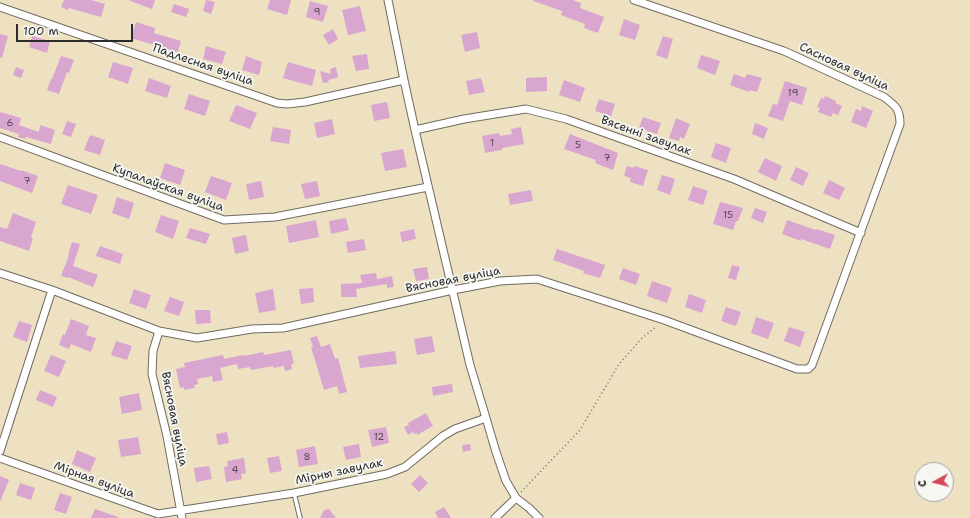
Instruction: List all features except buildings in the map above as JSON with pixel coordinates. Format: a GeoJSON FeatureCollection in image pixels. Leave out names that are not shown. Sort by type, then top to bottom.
{"type":"FeatureCollection","features":[{"type":"Feature","properties":{"kind":"street"},"geometry":{"type":"LineString","coordinates":[[388,0],[414,130],[470,365],[506,481],[516,498],[539,518]]}},
{"type":"Feature","properties":{"kind":"street","name":"Сасновая вуліца"},"geometry":{"type":"LineString","coordinates":[[634,0],[784,51],[884,97],[898,109],[900,124],[812,365]]}},
{"type":"Feature","properties":{"kind":"street","name":"Падлесная вуліца"},"geometry":{"type":"LineString","coordinates":[[0,7],[277,103],[288,104],[305,102],[404,80]]}},
{"type":"Feature","properties":{"kind":"street","name":"Вясенні завулак"},"geometry":{"type":"LineString","coordinates":[[414,130],[464,119],[526,109],[566,118],[734,179],[861,233]]}},
{"type":"Feature","properties":{"kind":"street","name":"Купалаўская вуліца"},"geometry":{"type":"LineString","coordinates":[[0,137],[224,220],[275,217],[428,186]]}},
{"type":"Feature","properties":{"kind":"street","name":"Вясновая вуліца"},"geometry":{"type":"LineString","coordinates":[[0,273],[52,290],[159,331],[197,338],[252,330],[283,328],[453,290],[500,281],[537,279],[664,320],[797,369],[808,369],[812,365]]}},
{"type":"Feature","properties":{"kind":"street"},"geometry":{"type":"LineString","coordinates":[[0,451],[52,290]]}},
{"type":"Feature","properties":{"kind":"street","name":"Вясновая вуліца"},"geometry":{"type":"LineString","coordinates":[[159,331],[153,351],[152,374],[166,436],[181,515]]}},
{"type":"Feature","properties":{"kind":"street","name":"Мірны завулак"},"geometry":{"type":"LineString","coordinates":[[181,515],[387,474],[405,467],[443,436],[455,429],[486,418]]}},
{"type":"Feature","properties":{"kind":"street","name":"Мірная вуліца"},"geometry":{"type":"LineString","coordinates":[[0,458],[159,516],[181,515]]}},
{"type":"Feature","properties":{"kind":"street"},"geometry":{"type":"LineString","coordinates":[[495,518],[516,498]]}},
{"type":"Feature","properties":{"kind":"lane"},"geometry":{"type":"LineString","coordinates":[[294,493],[300,518]]}},
{"type":"Feature","properties":{"kind":"path"},"geometry":{"type":"LineString","coordinates":[[516,498],[580,430],[619,364],[641,339],[664,320]]}}]}
